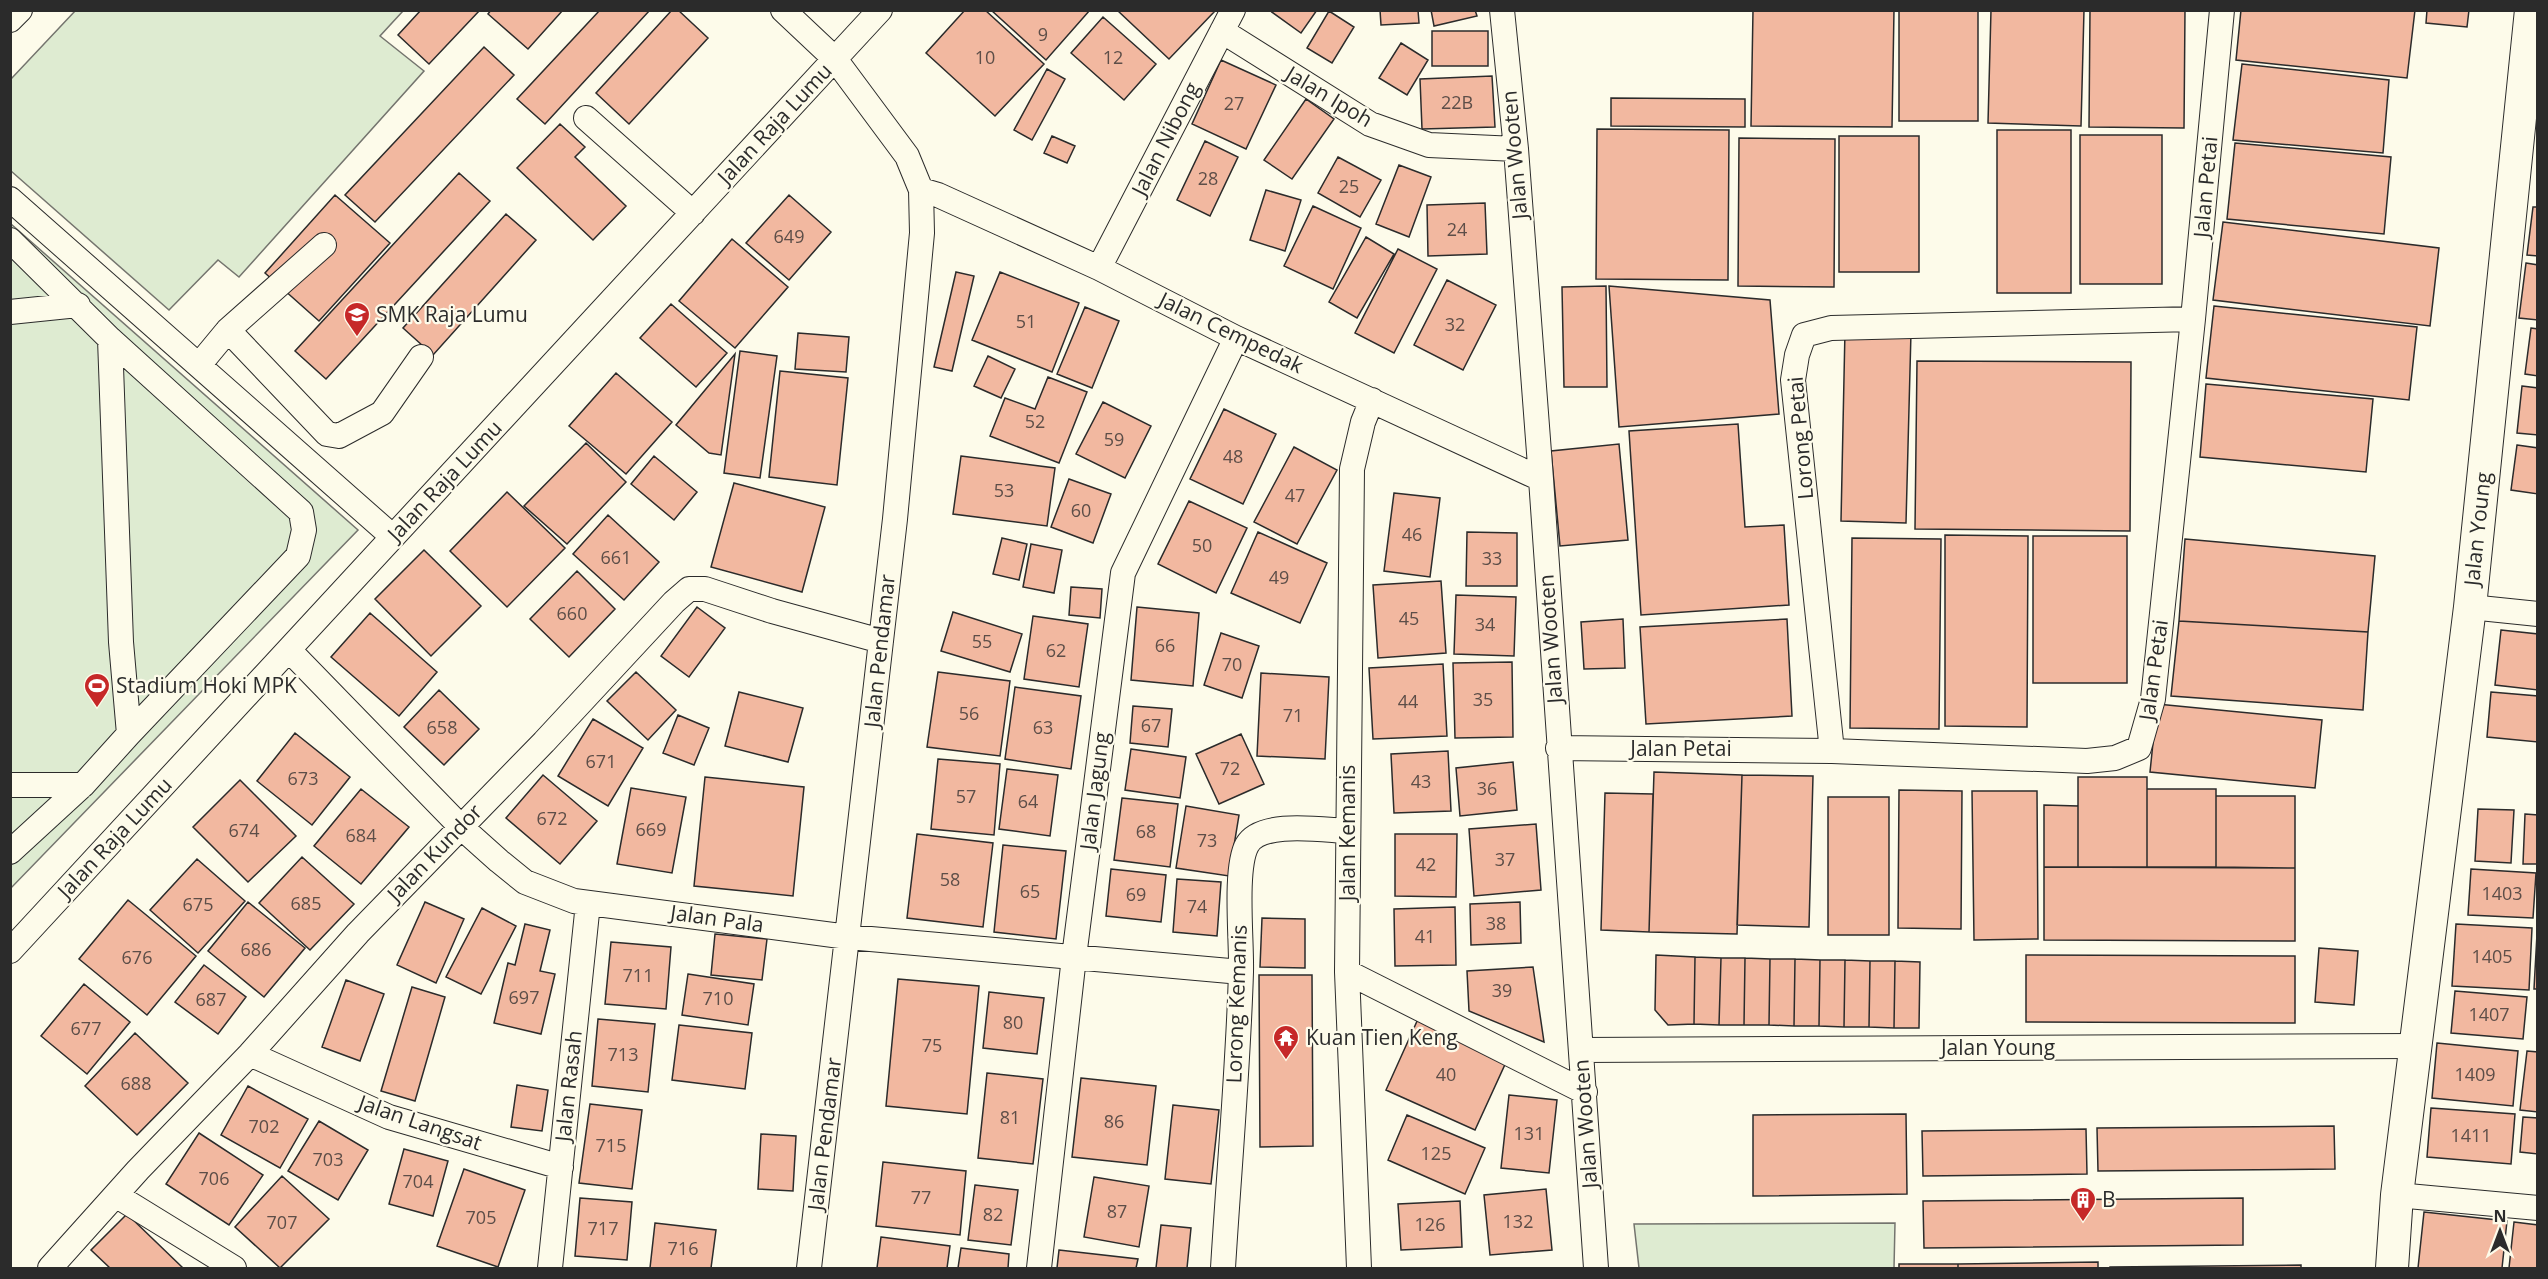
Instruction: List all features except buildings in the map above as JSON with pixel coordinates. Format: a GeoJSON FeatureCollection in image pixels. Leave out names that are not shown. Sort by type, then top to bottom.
{"type":"FeatureCollection","features":[{"type":"Feature","properties":{"kind":"main road","name":"Jalan Young"},"geometry":{"type":"LineString","coordinates":[[2392,1269],[2397,1195],[2470,607],[2531,10]]}},
{"type":"Feature","properties":{"kind":"street"},"geometry":{"type":"LineString","coordinates":[[10,20],[20,10]]}},
{"type":"Feature","properties":{"kind":"street","name":"Jalan Pendamar"},"geometry":{"type":"LineString","coordinates":[[783,10],[835,59],[907,156],[921,190],[922,233],[920,271],[881,641],[809,1269]]}},
{"type":"Feature","properties":{"kind":"street","name":"Jalan Raja Lumu"},"geometry":{"type":"LineString","coordinates":[[10,951],[880,10]]}},
{"type":"Feature","properties":{"kind":"street","name":"Jalan Wooten"},"geometry":{"type":"LineString","coordinates":[[1502,10],[1516,149],[1596,1269]]}},
{"type":"Feature","properties":{"kind":"street","name":"Jalan Petai"},"geometry":{"type":"LineString","coordinates":[[1558,748],[1832,751],[2087,761],[2115,758],[2139,748],[2153,699],[2193,319],[2222,10]]}},
{"type":"Feature","properties":{"kind":"street","name":"Jalan Ipoh"},"geometry":{"type":"LineString","coordinates":[[1228,21],[1370,124],[1429,145],[1516,149]]}},
{"type":"Feature","properties":{"kind":"street","name":"Jalan Nibong"},"geometry":{"type":"LineString","coordinates":[[1099,268],[1228,21]]}},
{"type":"Feature","properties":{"kind":"street"},"geometry":{"type":"LineString","coordinates":[[586,118],[693,213]]}},
{"type":"Feature","properties":{"kind":"street","name":"Jalan Cempedak"},"geometry":{"type":"LineString","coordinates":[[921,190],[938,195],[1099,268],[1236,338],[1540,479]]}},
{"type":"Feature","properties":{"kind":"street"},"geometry":{"type":"LineString","coordinates":[[10,199],[393,537]]}},
{"type":"Feature","properties":{"kind":"street"},"geometry":{"type":"LineString","coordinates":[[199,365],[228,330],[324,245]]}},
{"type":"Feature","properties":{"kind":"street"},"geometry":{"type":"LineString","coordinates":[[12,846],[83,785],[298,556],[304,530],[300,512],[110,339],[78,304],[13,246]]}},
{"type":"Feature","properties":{"kind":"street"},"geometry":{"type":"LineString","coordinates":[[10,312],[78,304]]}},
{"type":"Feature","properties":{"kind":"street","name":"Lorong Petai"},"geometry":{"type":"LineString","coordinates":[[1832,751],[1793,380],[1797,355],[1804,335],[1831,328],[2193,319]]}},
{"type":"Feature","properties":{"kind":"street"},"geometry":{"type":"LineString","coordinates":[[228,330],[327,434],[339,436],[382,413],[421,357]]}},
{"type":"Feature","properties":{"kind":"street","name":"Jalan Jagung"},"geometry":{"type":"LineString","coordinates":[[1039,1269],[1074,957],[1124,573],[1236,338]]}},
{"type":"Feature","properties":{"kind":"street"},"geometry":{"type":"LineString","coordinates":[[110,339],[121,642],[129,734]]}},
{"type":"Feature","properties":{"kind":"street","name":"Jalan Kemanis"},"geometry":{"type":"LineString","coordinates":[[1359,1269],[1347,972],[1352,469],[1363,422],[1372,400]]}},
{"type":"Feature","properties":{"kind":"street","name":"Jalan Kundor"},"geometry":{"type":"LineString","coordinates":[[50,1269],[138,1170],[250,1054],[358,933],[689,589],[705,589],[772,611],[881,641]]}},
{"type":"Feature","properties":{"kind":"street"},"geometry":{"type":"LineString","coordinates":[[2470,607],[2538,614]]}},
{"type":"Feature","properties":{"kind":"street","name":"Jalan Pala"},"geometry":{"type":"LineString","coordinates":[[289,650],[461,827],[525,882],[574,901],[848,937],[1241,972]]}},
{"type":"Feature","properties":{"kind":"street"},"geometry":{"type":"LineString","coordinates":[[10,784],[83,785]]}},
{"type":"Feature","properties":{"kind":"street","name":"Lorong Kemanis"},"geometry":{"type":"LineString","coordinates":[[1223,1269],[1241,972],[1241,868],[1247,844],[1257,835],[1288,827],[1347,831]]}},
{"type":"Feature","properties":{"kind":"street","name":"Jalan Rasah"},"geometry":{"type":"LineString","coordinates":[[550,1269],[588,903]]}},
{"type":"Feature","properties":{"kind":"street"},"geometry":{"type":"LineString","coordinates":[[1347,972],[1585,1092]]}},
{"type":"Feature","properties":{"kind":"street","name":"Jalan Young"},"geometry":{"type":"LineString","coordinates":[[1581,1050],[2415,1046]]}},
{"type":"Feature","properties":{"kind":"street","name":"Jalan Langsat"},"geometry":{"type":"LineString","coordinates":[[250,1054],[389,1117],[561,1167]]}},
{"type":"Feature","properties":{"kind":"street"},"geometry":{"type":"LineString","coordinates":[[2397,1195],[2538,1209]]}},
{"type":"Feature","properties":{"kind":"street"},"geometry":{"type":"LineString","coordinates":[[117,1196],[234,1269]]}},
{"type":"Feature","properties":{"kind":"green space"},"geometry":{"type":"Polygon","coordinates":[[[76,10],[403,11],[380,36],[424,71],[239,277],[218,260],[169,310],[11,171],[11,79],[76,10]]]}},
{"type":"Feature","properties":{"kind":"green space","name":"Stadium Hoki MPK"},"geometry":{"type":"Polygon","coordinates":[[[10,224],[358,530],[11,888],[10,224]]]}},
{"type":"Feature","properties":{"kind":"green space"},"geometry":{"type":"Polygon","coordinates":[[[1895,1223],[1894,1268],[1639,1268],[1634,1224],[1895,1223]]]}},
{"type":"Feature","properties":{"kind":"place","name":"SMK Raja Lumu"},"geometry":{"type":"Point","coordinates":[357,338]}},
{"type":"Feature","properties":{"kind":"place","name":"Stadium Hoki MPK"},"geometry":{"type":"Point","coordinates":[97,709]}},
{"type":"Feature","properties":{"kind":"place","name":"Kuan Tien Keng"},"geometry":{"type":"Point","coordinates":[1286,1061]}},
{"type":"Feature","properties":{"kind":"place","name":"B"},"geometry":{"type":"Point","coordinates":[2083,1223]}}]}
